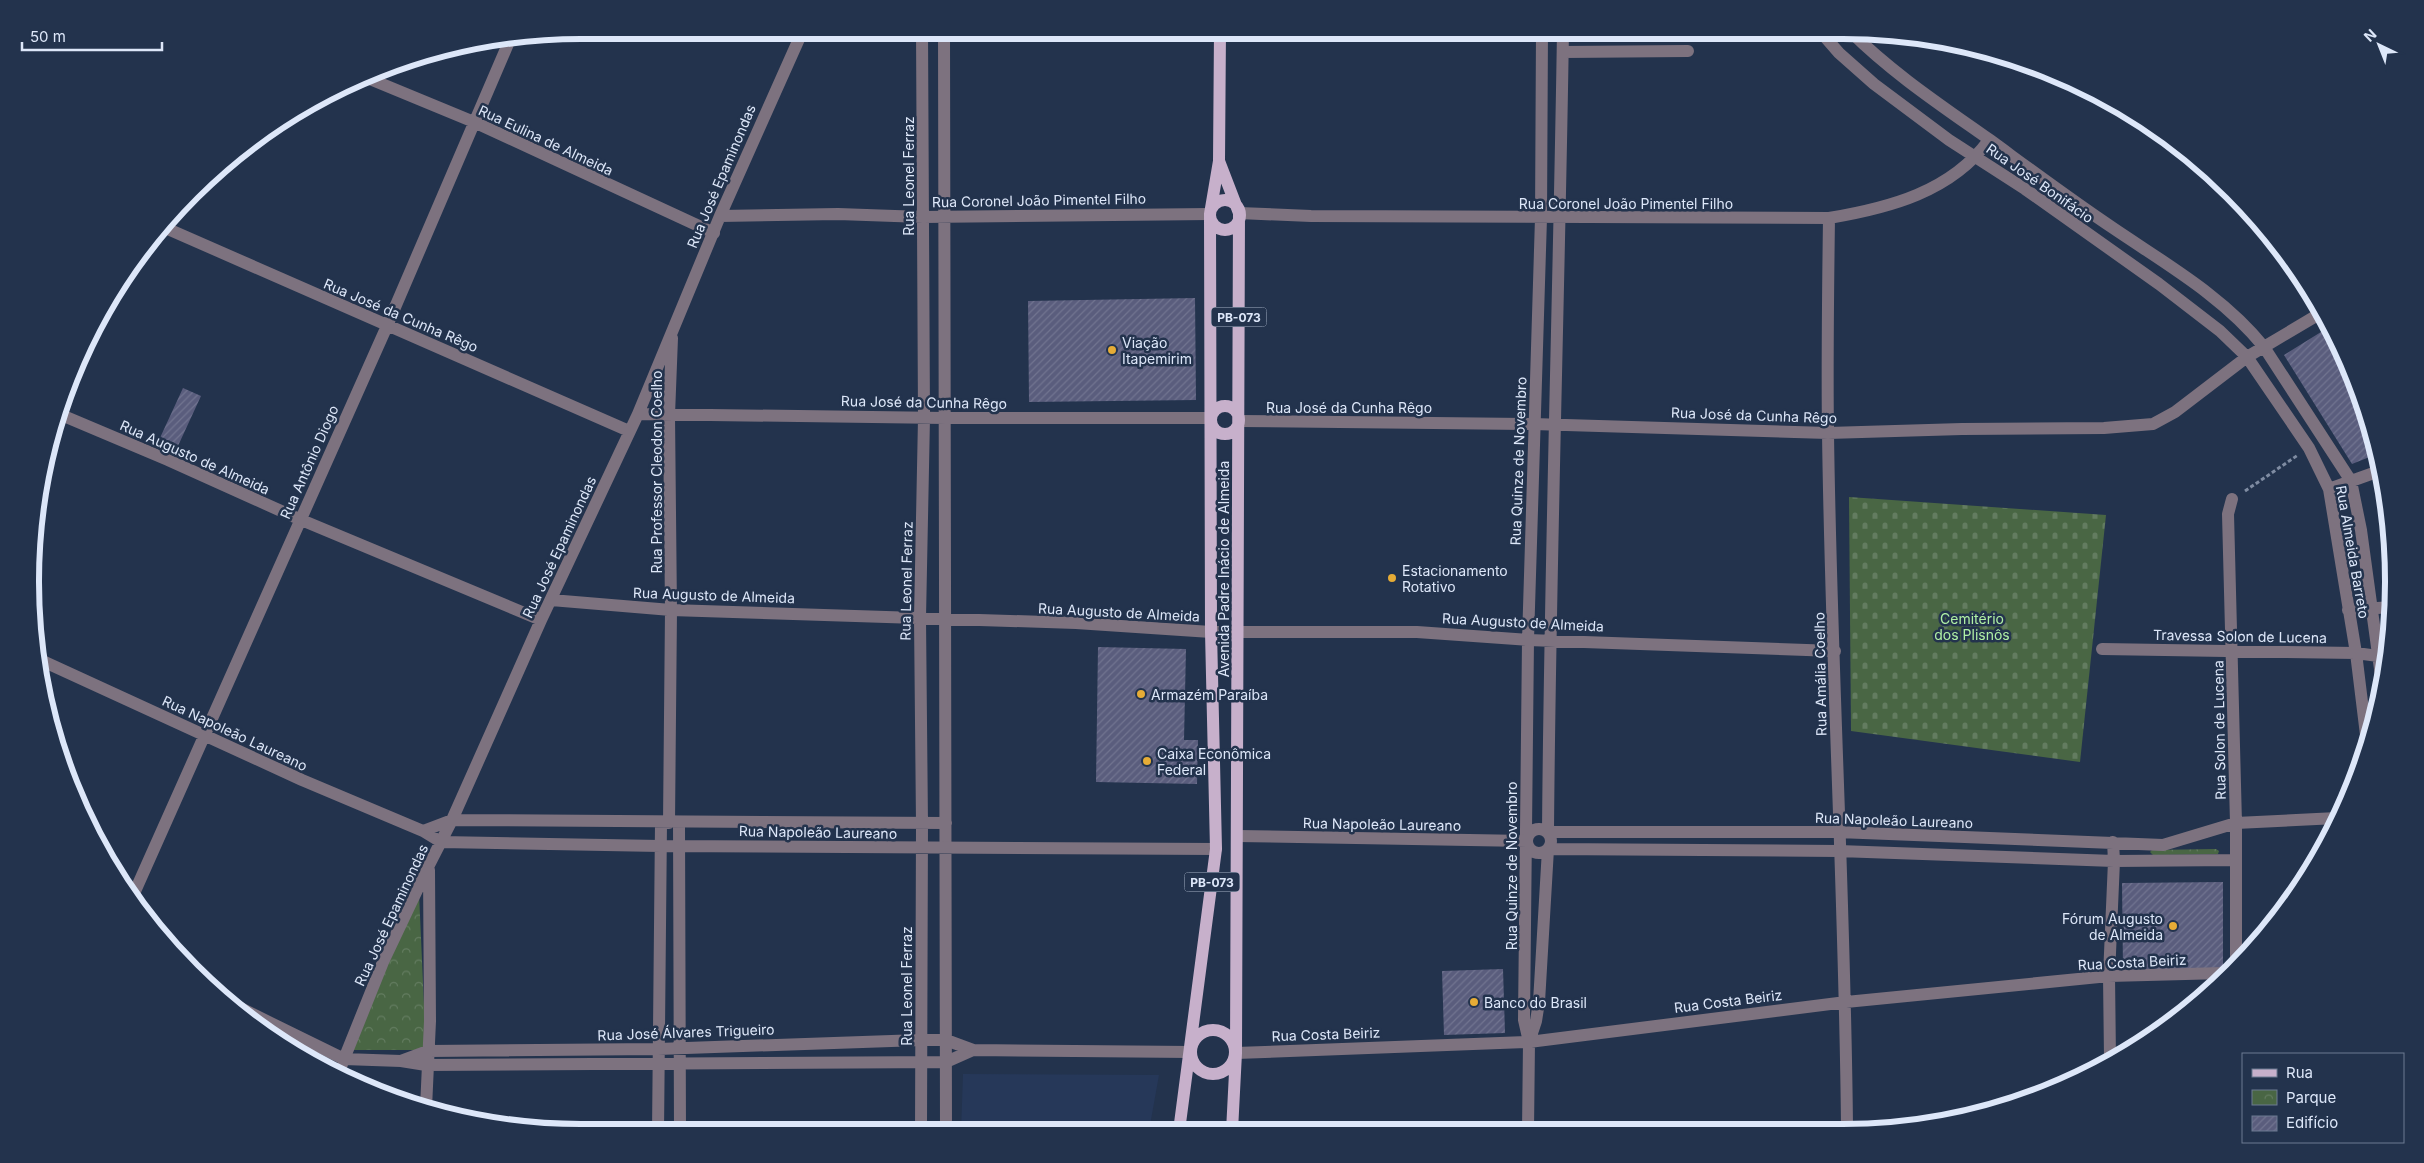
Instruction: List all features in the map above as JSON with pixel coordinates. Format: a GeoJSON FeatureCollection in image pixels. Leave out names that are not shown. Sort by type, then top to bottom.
{"type":"FeatureCollection","features":[{"type":"Feature","properties":{"kind":"main road","name":"Avenida Padre Inácio de Almeida"},"geometry":{"type":"LineString","coordinates":[[1181,1124],[1216,849],[1211,632],[1210,214],[1219,161],[1220,39]]}},
{"type":"Feature","properties":{"kind":"main road","name":"Avenida Padre Inácio de Almeida"},"geometry":{"type":"LineString","coordinates":[[1219,161],[1240,213],[1236,632],[1236,1053],[1232,1124]]}},
{"type":"Feature","properties":{"kind":"main road"},"geometry":{"type":"LineString","coordinates":[[1222,200],[1235,204],[1240,213],[1234,226],[1225,230],[1216,227],[1210,214],[1214,205],[1222,200]]}},
{"type":"Feature","properties":{"kind":"main road"},"geometry":{"type":"LineString","coordinates":[[1226,406],[1234,410],[1239,421],[1235,430],[1225,434],[1212,428],[1210,418],[1214,410],[1226,406]]}},
{"type":"Feature","properties":{"kind":"main road"},"geometry":{"type":"LineString","coordinates":[[1217,1030],[1228,1036],[1236,1053],[1230,1067],[1216,1074],[1202,1072],[1192,1059],[1191,1052],[1192,1045],[1199,1035],[1217,1030]]}},
{"type":"Feature","properties":{"kind":"street","name":"Rua José Epaminondas"},"geometry":{"type":"LineString","coordinates":[[341,1068],[383,962],[452,820],[541,620],[638,414],[720,216],[798,39]]}},
{"type":"Feature","properties":{"kind":"street","name":"Rua Leonel Ferraz"},"geometry":{"type":"LineString","coordinates":[[921,1124],[922,824],[920,618],[924,418],[922,39]]}},
{"type":"Feature","properties":{"kind":"street"},"geometry":{"type":"LineString","coordinates":[[944,39],[946,1124]]}},
{"type":"Feature","properties":{"kind":"street","name":"Rua Quinze de Novembro"},"geometry":{"type":"LineString","coordinates":[[1528,1124],[1529,1042],[1524,1020],[1528,640],[1541,218],[1542,39]]}},
{"type":"Feature","properties":{"kind":"street"},"geometry":{"type":"LineString","coordinates":[[1548,849],[1552,840],[1548,832],[1550,639],[1552,499],[1557,424],[1563,39]]}},
{"type":"Feature","properties":{"kind":"street","name":"Rua José Bonifácio"},"geometry":{"type":"LineString","coordinates":[[1827,39],[1839,53],[1874,84],[2159,284],[2220,331],[2247,357]]}},
{"type":"Feature","properties":{"kind":"street","name":"Rua José Bonifácio"},"geometry":{"type":"LineString","coordinates":[[1859,39],[1880,58],[1989,140],[2081,207],[2214,298],[2249,327],[2264,346]]}},
{"type":"Feature","properties":{"kind":"street","name":"Rua Antônio Diogo"},"geometry":{"type":"LineString","coordinates":[[135,890],[299,519],[387,326],[507,44]]}},
{"type":"Feature","properties":{"kind":"street"},"geometry":{"type":"LineString","coordinates":[[1563,52],[1688,51]]}},
{"type":"Feature","properties":{"kind":"street","name":"Rua Eulina de Almeida"},"geometry":{"type":"LineString","coordinates":[[373,80],[474,122],[714,232]]}},
{"type":"Feature","properties":{"kind":"street","name":"Rua Coronel João Pimentel Filho"},"geometry":{"type":"LineString","coordinates":[[1240,213],[1311,216],[1541,218],[1828,218],[1870,212],[1904,202],[1945,182],[1976,157],[1989,140]]}},
{"type":"Feature","properties":{"kind":"street"},"geometry":{"type":"LineString","coordinates":[[2070,222],[2081,207]]}},
{"type":"Feature","properties":{"kind":"street","name":"Rua Coronel João Pimentel Filho"},"geometry":{"type":"LineString","coordinates":[[720,216],[838,214],[923,217],[1210,214]]}},
{"type":"Feature","properties":{"kind":"street","name":"Rua Amália Coelho"},"geometry":{"type":"LineString","coordinates":[[1828,218],[1828,433],[1835,651],[1838,832],[1846,1002],[1847,1124]]}},
{"type":"Feature","properties":{"kind":"street","name":"Rua José da Cunha Rêgo"},"geometry":{"type":"LineString","coordinates":[[168,230],[629,431]]}},
{"type":"Feature","properties":{"kind":"street","name":"Rua José da Cunha Rêgo"},"geometry":{"type":"LineString","coordinates":[[1239,421],[1557,424],[1828,433],[1962,429],[2104,428],[2153,424],[2175,412],[2247,357],[2316,316]]}},
{"type":"Feature","properties":{"kind":"street","name":"Rua Professor Cleodon Coelho"},"geometry":{"type":"LineString","coordinates":[[672,330],[669,415],[672,610],[670,823],[679,846],[680,1124]]}},
{"type":"Feature","properties":{"kind":"street","name":"Rua Almeida Barreto"},"geometry":{"type":"LineString","coordinates":[[2264,346],[2351,481],[2373,609],[2379,663]]}},
{"type":"Feature","properties":{"kind":"street","name":"Rua Almeida Barreto"},"geometry":{"type":"LineString","coordinates":[[2247,357],[2309,448],[2329,489],[2356,653],[2365,728]]}},
{"type":"Feature","properties":{"kind":"street","name":"Rua José da Cunha Rêgo"},"geometry":{"type":"LineString","coordinates":[[638,414],[924,418],[1210,418]]}},
{"type":"Feature","properties":{"kind":"street","name":"Rua Augusto de Almeida"},"geometry":{"type":"LineString","coordinates":[[65,417],[299,519],[541,620]]}},
{"type":"Feature","properties":{"kind":"street"},"geometry":{"type":"LineString","coordinates":[[2329,489],[2374,473]]}},
{"type":"Feature","properties":{"kind":"street","name":"Rua Solon de Lucena"},"geometry":{"type":"LineString","coordinates":[[2232,499],[2228,514],[2233,652],[2236,955]]}},
{"type":"Feature","properties":{"kind":"street","name":"Rua Augusto de Almeida"},"geometry":{"type":"LineString","coordinates":[[551,600],[672,610],[1076,623],[1211,632],[1417,632],[1528,640],[1550,639],[1835,651]]}},
{"type":"Feature","properties":{"kind":"street"},"geometry":{"type":"LineString","coordinates":[[2348,610],[2384,608]]}},
{"type":"Feature","properties":{"kind":"street","name":"Travessa Solon de Lucena"},"geometry":{"type":"LineString","coordinates":[[2102,649],[2356,653],[2378,656]]}},
{"type":"Feature","properties":{"kind":"street","name":"Rua Napoleão Laureano"},"geometry":{"type":"LineString","coordinates":[[45,662],[302,780],[423,831],[441,842],[660,846],[1216,849]]}},
{"type":"Feature","properties":{"kind":"street","name":"Rua Napoleão Laureano"},"geometry":{"type":"LineString","coordinates":[[1548,832],[1838,832],[2163,845],[2236,823],[2331,818]]}},
{"type":"Feature","properties":{"kind":"street","name":"Rua Napoleão Laureano"},"geometry":{"type":"LineString","coordinates":[[423,831],[452,820],[670,823],[946,823]]}},
{"type":"Feature","properties":{"kind":"street","name":"Rua Professor Cleodon Coelho"},"geometry":{"type":"LineString","coordinates":[[658,1124],[660,846],[670,823]]}},
{"type":"Feature","properties":{"kind":"street"},"geometry":{"type":"LineString","coordinates":[[1548,832],[1541,828],[1532,830],[1526,842],[1530,849],[1537,853],[1548,849],[1839,851],[2114,861],[2235,860]]}},
{"type":"Feature","properties":{"kind":"street","name":"Rua Napoleão Laureano"},"geometry":{"type":"LineString","coordinates":[[1237,836],[1526,842]]}},
{"type":"Feature","properties":{"kind":"street"},"geometry":{"type":"LineString","coordinates":[[2110,1054],[2109,976],[2114,861],[2112,842]]}},
{"type":"Feature","properties":{"kind":"street","name":"Rua Quinze de Novembro"},"geometry":{"type":"LineString","coordinates":[[1529,1042],[1536,1021],[1539,1002],[1548,849]]}},
{"type":"Feature","properties":{"kind":"street"},"geometry":{"type":"LineString","coordinates":[[426,1101],[426,1065],[430,1021],[429,865]]}},
{"type":"Feature","properties":{"kind":"street","name":"Rua Costa Beiriz"},"geometry":{"type":"LineString","coordinates":[[1236,1053],[1529,1042],[1846,1002],[2109,976],[2218,973]]}},
{"type":"Feature","properties":{"kind":"street"},"geometry":{"type":"LineString","coordinates":[[257,1016],[344,1059]]}},
{"type":"Feature","properties":{"kind":"street","name":"Rua José Álvares Trigueiro"},"geometry":{"type":"LineString","coordinates":[[401,1061],[428,1052],[658,1049],[920,1040],[946,1040],[972,1050],[1191,1052]]}},
{"type":"Feature","properties":{"kind":"street","name":"Rua José Álvares Trigueiro"},"geometry":{"type":"LineString","coordinates":[[344,1059],[401,1061],[426,1065],[946,1062],[972,1050]]}},
{"type":"Feature","properties":{"kind":"path"},"geometry":{"type":"LineString","coordinates":[[2232,499],[2309,448]]}},
{"type":"Feature","properties":{"kind":"shaded area"},"geometry":{"type":"Polygon","coordinates":[[[963,1074],[1159,1075],[1150,1124],[961,1124],[963,1074]]]}},
{"type":"Feature","properties":{"kind":"green space","name":"Cemitério dos Plisnôs"},"geometry":{"type":"Polygon","coordinates":[[[1849,497],[2106,515],[2080,762],[1851,731],[1849,497]]]}},
{"type":"Feature","properties":{"kind":"green space"},"geometry":{"type":"Polygon","coordinates":[[[2216,849],[2219,851],[2218,854],[2153,855],[2150,852],[2152,850],[2216,849]]]}},
{"type":"Feature","properties":{"kind":"green space"},"geometry":{"type":"Polygon","coordinates":[[[419,893],[426,1050],[350,1050],[419,893]]]}},
{"type":"Feature","properties":{"kind":"building","name":"Viação Itapemirim"},"geometry":{"type":"Polygon","coordinates":[[[1195,298],[1196,400],[1029,402],[1028,301],[1195,298]]]}},
{"type":"Feature","properties":{"kind":"building"},"geometry":{"type":"Polygon","coordinates":[[[2324,330],[2344,374],[2354,403],[2352,404],[2358,415],[2371,457],[2352,464],[2284,355],[2324,330]]]}},
{"type":"Feature","properties":{"kind":"building"},"geometry":{"type":"Polygon","coordinates":[[[183,388],[201,396],[177,448],[159,440],[183,388]]]}},
{"type":"Feature","properties":{"kind":"building","name":"Armazém Paraíba"},"geometry":{"type":"Polygon","coordinates":[[[1098,647],[1186,649],[1184,740],[1198,740],[1197,784],[1096,782],[1098,647]]]}},
{"type":"Feature","properties":{"kind":"building","name":"Fórum Augusto de Almeida"},"geometry":{"type":"Polygon","coordinates":[[[2223,882],[2223,968],[2220,971],[2123,969],[2122,883],[2223,882]]]}},
{"type":"Feature","properties":{"kind":"building","name":"Banco do Brasil"},"geometry":{"type":"Polygon","coordinates":[[[1503,969],[1505,1033],[1444,1035],[1442,971],[1503,969]]]}},
{"type":"Feature","properties":{"kind":"place","name":"Viação Itapemirim"},"geometry":{"type":"Point","coordinates":[1112,350]}},
{"type":"Feature","properties":{"kind":"place","name":"Estacionamento Rotativo"},"geometry":{"type":"Point","coordinates":[1392,578]}},
{"type":"Feature","properties":{"kind":"place","name":"Armazém Paraíba"},"geometry":{"type":"Point","coordinates":[1141,694]}},
{"type":"Feature","properties":{"kind":"place","name":"Caixa Econômica Federal"},"geometry":{"type":"Point","coordinates":[1147,761]}},
{"type":"Feature","properties":{"kind":"place","name":"Fórum Augusto de Almeida"},"geometry":{"type":"Point","coordinates":[2173,926]}},
{"type":"Feature","properties":{"kind":"place","name":"Banco do Brasil"},"geometry":{"type":"Point","coordinates":[1474,1002]}}]}
